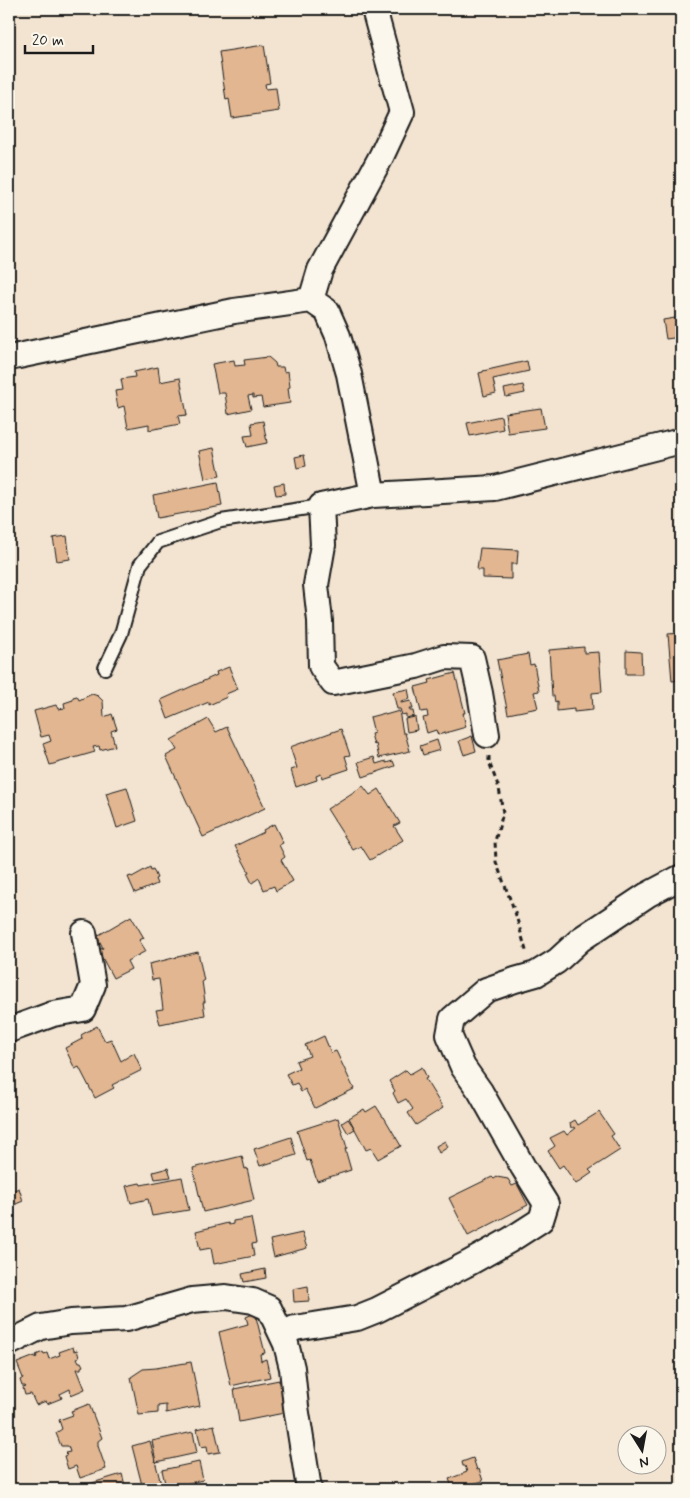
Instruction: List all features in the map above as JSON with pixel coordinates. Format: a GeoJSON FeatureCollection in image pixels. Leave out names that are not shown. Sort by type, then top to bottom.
{"type":"FeatureCollection","features":[{"type":"Feature","properties":{"kind":"street"},"geometry":{"type":"LineString","coordinates":[[311,300],[320,270],[381,157],[402,112],[374,9]]}},
{"type":"Feature","properties":{"kind":"street"},"geometry":{"type":"LineString","coordinates":[[9,358],[234,311],[311,300],[327,310],[338,336],[349,374],[373,495]]}},
{"type":"Feature","properties":{"kind":"street"},"geometry":{"type":"LineString","coordinates":[[487,735],[472,658],[444,657],[416,666],[333,683],[321,666],[320,621],[316,585],[323,545],[321,506],[373,495],[495,488],[681,441]]}},
{"type":"Feature","properties":{"kind":"street"},"geometry":{"type":"LineString","coordinates":[[282,1334],[295,1328],[357,1318],[377,1310],[469,1263],[541,1220],[546,1204],[463,1067],[449,1035],[452,1019],[486,990],[536,974],[557,961],[581,940],[647,895],[681,877]]}},
{"type":"Feature","properties":{"kind":"street"},"geometry":{"type":"LineString","coordinates":[[9,1030],[53,1014],[83,1009],[93,985],[84,933]]}},
{"type":"Feature","properties":{"kind":"street"},"geometry":{"type":"LineString","coordinates":[[9,1343],[41,1327],[71,1322],[126,1319],[192,1300],[226,1297],[253,1301],[269,1308],[286,1344],[292,1368],[309,1489]]}},
{"type":"Feature","properties":{"kind":"lane"},"geometry":{"type":"LineString","coordinates":[[105,668],[121,634],[140,565],[158,542],[221,521],[321,506]]}},
{"type":"Feature","properties":{"kind":"path"},"geometry":{"type":"LineString","coordinates":[[487,735],[489,762],[499,788],[503,812],[495,840],[496,862],[536,974]]}},
{"type":"Feature","properties":{"kind":"building"},"geometry":{"type":"Polygon","coordinates":[[[264,45],[270,83],[265,84],[266,89],[276,88],[279,111],[232,118],[229,99],[226,100],[219,52],[264,45]]]}},
{"type":"Feature","properties":{"kind":"building"},"geometry":{"type":"Polygon","coordinates":[[[681,317],[681,337],[666,339],[663,320],[681,317]]]}},
{"type":"Feature","properties":{"kind":"building"},"geometry":{"type":"Polygon","coordinates":[[[268,357],[275,363],[276,367],[283,367],[284,372],[288,371],[290,403],[263,407],[261,397],[253,398],[253,395],[248,396],[251,409],[228,414],[225,393],[218,393],[212,364],[234,360],[235,366],[245,365],[244,360],[268,357]]]}},
{"type":"Feature","properties":{"kind":"building"},"geometry":{"type":"Polygon","coordinates":[[[527,361],[529,371],[493,379],[496,393],[484,396],[479,373],[527,361]]]}},
{"type":"Feature","properties":{"kind":"building"},"geometry":{"type":"Polygon","coordinates":[[[158,367],[160,382],[180,378],[187,415],[178,416],[180,424],[149,430],[149,424],[128,428],[124,406],[118,408],[115,391],[123,390],[121,379],[135,377],[134,372],[158,367]]]}},
{"type":"Feature","properties":{"kind":"building"},"geometry":{"type":"Polygon","coordinates":[[[523,385],[525,393],[506,397],[504,389],[523,385]]]}},
{"type":"Feature","properties":{"kind":"building"},"geometry":{"type":"Polygon","coordinates":[[[541,408],[545,428],[508,433],[505,413],[541,408]]]}},
{"type":"Feature","properties":{"kind":"building"},"geometry":{"type":"Polygon","coordinates":[[[501,416],[503,429],[470,436],[467,423],[501,416]]]}},
{"type":"Feature","properties":{"kind":"building"},"geometry":{"type":"Polygon","coordinates":[[[263,421],[267,443],[247,447],[244,436],[253,435],[251,423],[263,421]]]}},
{"type":"Feature","properties":{"kind":"building"},"geometry":{"type":"Polygon","coordinates":[[[214,448],[220,476],[205,479],[199,451],[214,448]]]}},
{"type":"Feature","properties":{"kind":"building"},"geometry":{"type":"Polygon","coordinates":[[[304,455],[306,466],[297,468],[295,457],[304,455]]]}},
{"type":"Feature","properties":{"kind":"building"},"geometry":{"type":"Polygon","coordinates":[[[218,482],[222,506],[157,518],[153,495],[218,482]]]}},
{"type":"Feature","properties":{"kind":"building"},"geometry":{"type":"Polygon","coordinates":[[[284,483],[285,494],[276,495],[274,485],[284,483]]]}},
{"type":"Feature","properties":{"kind":"building"},"geometry":{"type":"Polygon","coordinates":[[[67,536],[70,559],[57,561],[53,538],[67,536]]]}},
{"type":"Feature","properties":{"kind":"building"},"geometry":{"type":"Polygon","coordinates":[[[480,548],[518,550],[517,564],[511,564],[511,579],[483,578],[483,570],[477,570],[480,548]]]}},
{"type":"Feature","properties":{"kind":"building"},"geometry":{"type":"Polygon","coordinates":[[[681,633],[681,680],[672,681],[668,634],[681,633]]]}},
{"type":"Feature","properties":{"kind":"building"},"geometry":{"type":"Polygon","coordinates":[[[584,647],[584,653],[599,652],[602,692],[592,693],[593,710],[574,712],[574,709],[557,711],[557,701],[555,702],[554,696],[552,696],[549,650],[584,647]]]}},
{"type":"Feature","properties":{"kind":"building"},"geometry":{"type":"Polygon","coordinates":[[[626,651],[641,652],[642,674],[626,674],[626,651]]]}},
{"type":"Feature","properties":{"kind":"building"},"geometry":{"type":"Polygon","coordinates":[[[528,654],[530,665],[534,664],[539,691],[534,692],[538,708],[508,714],[497,660],[528,654]]]}},
{"type":"Feature","properties":{"kind":"building"},"geometry":{"type":"Polygon","coordinates":[[[229,667],[238,689],[226,694],[227,697],[209,705],[209,702],[168,719],[161,700],[217,675],[216,672],[229,667]]]}},
{"type":"Feature","properties":{"kind":"building"},"geometry":{"type":"Polygon","coordinates":[[[455,673],[465,713],[463,713],[466,727],[438,735],[436,730],[427,733],[423,718],[428,717],[427,711],[421,712],[415,687],[430,683],[429,680],[455,673]]]}},
{"type":"Feature","properties":{"kind":"building"},"geometry":{"type":"Polygon","coordinates":[[[408,689],[410,699],[401,701],[401,703],[411,701],[413,709],[409,709],[413,711],[414,716],[406,718],[406,714],[402,715],[400,709],[397,709],[393,692],[408,689]]]}},
{"type":"Feature","properties":{"kind":"building"},"geometry":{"type":"Polygon","coordinates":[[[92,694],[98,696],[103,701],[104,717],[112,714],[117,729],[111,731],[115,746],[100,750],[99,746],[93,747],[95,752],[50,765],[43,744],[51,741],[49,735],[41,737],[34,711],[56,705],[58,709],[65,708],[64,703],[73,700],[73,697],[77,696],[79,700],[92,694]]]}},
{"type":"Feature","properties":{"kind":"building"},"geometry":{"type":"Polygon","coordinates":[[[399,711],[403,733],[405,733],[410,751],[379,758],[376,744],[374,745],[371,734],[374,733],[370,717],[399,711]]]}},
{"type":"Feature","properties":{"kind":"building"},"geometry":{"type":"Polygon","coordinates":[[[415,717],[417,730],[407,732],[405,719],[415,717]]]}},
{"type":"Feature","properties":{"kind":"building"},"geometry":{"type":"Polygon","coordinates":[[[208,719],[216,732],[227,727],[265,808],[203,837],[166,756],[177,750],[171,740],[208,719]]]}},
{"type":"Feature","properties":{"kind":"building"},"geometry":{"type":"Polygon","coordinates":[[[341,729],[350,755],[345,756],[349,769],[322,778],[321,774],[316,776],[317,780],[296,787],[291,770],[297,768],[290,747],[341,729]]]}},
{"type":"Feature","properties":{"kind":"building"},"geometry":{"type":"Polygon","coordinates":[[[472,736],[476,751],[464,755],[459,741],[472,736]]]}},
{"type":"Feature","properties":{"kind":"building"},"geometry":{"type":"Polygon","coordinates":[[[437,740],[440,750],[423,755],[420,746],[437,740]]]}},
{"type":"Feature","properties":{"kind":"building"},"geometry":{"type":"Polygon","coordinates":[[[374,757],[376,764],[393,761],[395,766],[363,777],[358,762],[374,757]]]}},
{"type":"Feature","properties":{"kind":"building"},"geometry":{"type":"Polygon","coordinates":[[[363,786],[370,795],[379,789],[400,823],[394,826],[403,840],[370,860],[361,846],[353,850],[327,809],[363,786]]]}},
{"type":"Feature","properties":{"kind":"building"},"geometry":{"type":"Polygon","coordinates":[[[127,787],[137,821],[117,828],[106,793],[127,787]]]}},
{"type":"Feature","properties":{"kind":"building"},"geometry":{"type":"Polygon","coordinates":[[[274,824],[283,843],[279,845],[285,857],[281,860],[293,881],[276,891],[274,886],[264,890],[259,878],[252,883],[247,873],[249,872],[235,846],[264,832],[263,830],[274,824]]]}},
{"type":"Feature","properties":{"kind":"building"},"geometry":{"type":"Polygon","coordinates":[[[150,867],[157,878],[155,879],[157,884],[135,893],[128,877],[132,877],[150,867]]]}},
{"type":"Feature","properties":{"kind":"building"},"geometry":{"type":"Polygon","coordinates":[[[131,916],[144,938],[139,940],[146,951],[127,961],[131,969],[113,978],[98,950],[103,948],[97,936],[131,916]]]}},
{"type":"Feature","properties":{"kind":"building"},"geometry":{"type":"Polygon","coordinates":[[[198,952],[204,981],[202,981],[205,1015],[160,1024],[156,1010],[163,1009],[159,979],[152,980],[149,964],[198,952]]]}},
{"type":"Feature","properties":{"kind":"building"},"geometry":{"type":"Polygon","coordinates":[[[97,1026],[105,1041],[111,1039],[121,1061],[134,1053],[142,1070],[112,1085],[114,1088],[95,1098],[79,1067],[75,1069],[65,1048],[82,1039],[81,1035],[97,1026]]]}},
{"type":"Feature","properties":{"kind":"building"},"geometry":{"type":"Polygon","coordinates":[[[324,1036],[331,1053],[336,1051],[354,1089],[315,1108],[305,1089],[301,1092],[297,1083],[292,1085],[286,1074],[299,1068],[296,1061],[310,1056],[305,1045],[324,1036]]]}},
{"type":"Feature","properties":{"kind":"building"},"geometry":{"type":"Polygon","coordinates":[[[422,1067],[427,1078],[425,1079],[443,1108],[416,1125],[408,1113],[413,1109],[406,1099],[398,1103],[393,1093],[395,1091],[389,1081],[406,1070],[410,1074],[422,1067]]]}},
{"type":"Feature","properties":{"kind":"building"},"geometry":{"type":"Polygon","coordinates":[[[376,1106],[401,1146],[378,1159],[371,1148],[366,1150],[349,1118],[364,1109],[366,1112],[376,1106]]]}},
{"type":"Feature","properties":{"kind":"building"},"geometry":{"type":"Polygon","coordinates":[[[599,1112],[614,1134],[611,1136],[620,1150],[589,1170],[592,1173],[576,1184],[563,1165],[559,1168],[548,1151],[555,1146],[550,1138],[564,1131],[567,1135],[576,1128],[571,1128],[570,1123],[575,1120],[578,1125],[599,1112]]]}},
{"type":"Feature","properties":{"kind":"building"},"geometry":{"type":"Polygon","coordinates":[[[338,1118],[351,1170],[317,1181],[310,1160],[307,1161],[297,1131],[338,1118]]]}},
{"type":"Feature","properties":{"kind":"building"},"geometry":{"type":"Polygon","coordinates":[[[348,1119],[355,1129],[348,1133],[342,1123],[348,1119]]]}},
{"type":"Feature","properties":{"kind":"building"},"geometry":{"type":"Polygon","coordinates":[[[291,1137],[296,1155],[260,1166],[254,1149],[291,1137]]]}},
{"type":"Feature","properties":{"kind":"building"},"geometry":{"type":"Polygon","coordinates":[[[445,1141],[448,1147],[439,1153],[436,1146],[445,1141]]]}},
{"type":"Feature","properties":{"kind":"building"},"geometry":{"type":"Polygon","coordinates":[[[242,1156],[245,1169],[247,1168],[254,1200],[203,1212],[193,1168],[242,1156]]]}},
{"type":"Feature","properties":{"kind":"building"},"geometry":{"type":"Polygon","coordinates":[[[168,1168],[171,1177],[155,1179],[153,1172],[168,1168]]]}},
{"type":"Feature","properties":{"kind":"building"},"geometry":{"type":"Polygon","coordinates":[[[182,1177],[189,1210],[152,1216],[148,1199],[131,1203],[126,1186],[182,1177]]]}},
{"type":"Feature","properties":{"kind":"building"},"geometry":{"type":"Polygon","coordinates":[[[492,1177],[494,1179],[497,1177],[508,1179],[512,1186],[517,1184],[528,1205],[468,1236],[449,1198],[492,1177]]]}},
{"type":"Feature","properties":{"kind":"building"},"geometry":{"type":"Polygon","coordinates":[[[19,1188],[23,1201],[9,1207],[9,1192],[19,1188]]]}},
{"type":"Feature","properties":{"kind":"building"},"geometry":{"type":"Polygon","coordinates":[[[251,1218],[256,1243],[252,1244],[254,1256],[214,1264],[211,1248],[200,1250],[196,1231],[228,1223],[229,1225],[233,1224],[233,1221],[251,1218]]]}},
{"type":"Feature","properties":{"kind":"building"},"geometry":{"type":"Polygon","coordinates":[[[302,1233],[307,1248],[274,1257],[270,1240],[302,1233]]]}},
{"type":"Feature","properties":{"kind":"building"},"geometry":{"type":"Polygon","coordinates":[[[265,1269],[266,1278],[244,1282],[242,1274],[265,1269]]]}},
{"type":"Feature","properties":{"kind":"building"},"geometry":{"type":"Polygon","coordinates":[[[308,1286],[309,1301],[294,1302],[293,1289],[308,1286]]]}},
{"type":"Feature","properties":{"kind":"building"},"geometry":{"type":"Polygon","coordinates":[[[255,1313],[265,1353],[260,1354],[261,1361],[266,1359],[270,1377],[231,1386],[219,1332],[248,1324],[246,1317],[255,1313]]]}},
{"type":"Feature","properties":{"kind":"building"},"geometry":{"type":"Polygon","coordinates":[[[73,1347],[74,1351],[77,1350],[79,1357],[77,1358],[83,1366],[81,1369],[77,1369],[85,1389],[71,1395],[70,1389],[60,1394],[62,1398],[47,1404],[46,1401],[36,1405],[31,1394],[25,1395],[23,1388],[26,1387],[22,1386],[20,1380],[23,1378],[17,1363],[35,1356],[35,1358],[37,1357],[36,1355],[43,1352],[44,1354],[47,1353],[49,1359],[60,1355],[59,1352],[73,1347]]]}},
{"type":"Feature","properties":{"kind":"building"},"geometry":{"type":"Polygon","coordinates":[[[191,1362],[200,1406],[166,1413],[166,1405],[158,1406],[158,1413],[139,1415],[131,1377],[143,1369],[191,1362]]]}},
{"type":"Feature","properties":{"kind":"building"},"geometry":{"type":"Polygon","coordinates":[[[279,1380],[279,1382],[283,1381],[285,1398],[282,1399],[284,1413],[239,1422],[234,1389],[279,1380]]]}},
{"type":"Feature","properties":{"kind":"building"},"geometry":{"type":"Polygon","coordinates":[[[89,1404],[102,1438],[98,1441],[98,1446],[106,1469],[80,1478],[76,1466],[68,1469],[64,1456],[67,1455],[65,1453],[70,1452],[68,1446],[61,1446],[56,1433],[62,1429],[59,1420],[73,1415],[71,1411],[89,1404]]]}},
{"type":"Feature","properties":{"kind":"building"},"geometry":{"type":"Polygon","coordinates":[[[214,1425],[220,1452],[208,1454],[207,1446],[201,1447],[197,1429],[214,1425]]]}},
{"type":"Feature","properties":{"kind":"building"},"geometry":{"type":"Polygon","coordinates":[[[193,1432],[197,1453],[156,1462],[152,1441],[193,1432]]]}},
{"type":"Feature","properties":{"kind":"building"},"geometry":{"type":"Polygon","coordinates":[[[150,1441],[162,1488],[158,1489],[143,1489],[132,1446],[150,1441]]]}},
{"type":"Feature","properties":{"kind":"building"},"geometry":{"type":"Polygon","coordinates":[[[473,1458],[483,1481],[453,1489],[449,1479],[467,1472],[462,1462],[473,1458]]]}},
{"type":"Feature","properties":{"kind":"building"},"geometry":{"type":"Polygon","coordinates":[[[199,1462],[203,1480],[166,1488],[162,1470],[199,1462]]]}},
{"type":"Feature","properties":{"kind":"building"},"geometry":{"type":"Polygon","coordinates":[[[122,1474],[126,1489],[72,1489],[122,1474]]]}}]}
